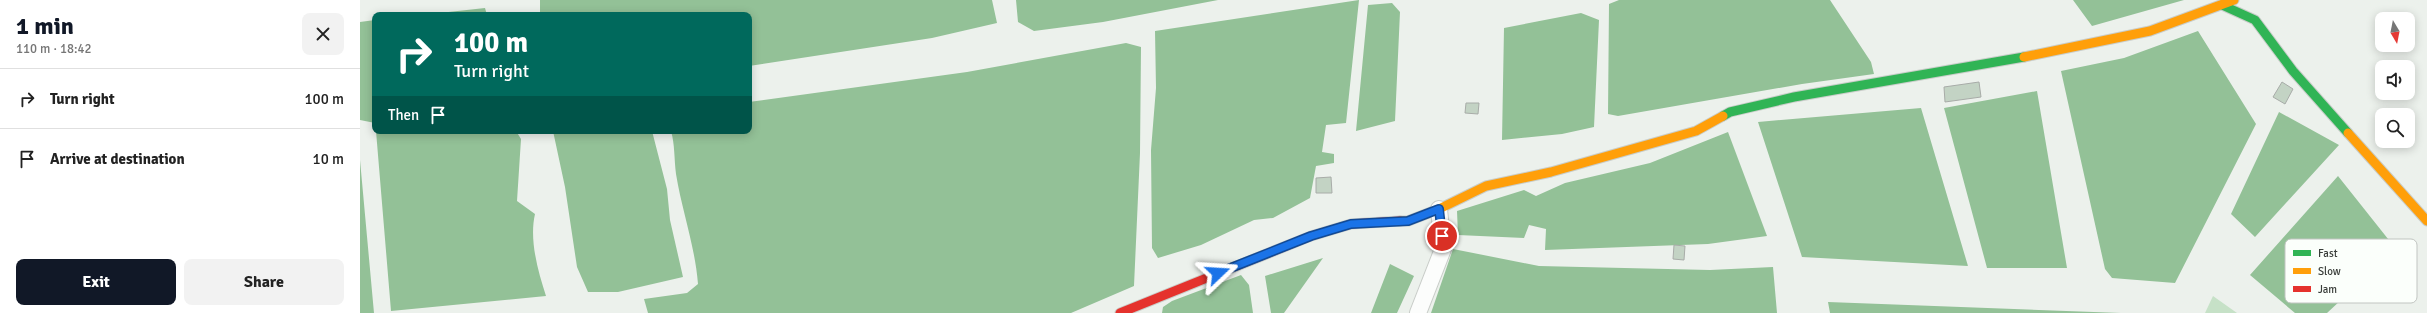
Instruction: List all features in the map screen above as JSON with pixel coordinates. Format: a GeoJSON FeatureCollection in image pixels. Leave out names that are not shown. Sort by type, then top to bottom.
{"type":"FeatureCollection","features":[{"type":"Feature","properties":{"kind":"street"},"geometry":{"type":"LineString","coordinates":[[1120,313],[1180,287],[1256,259],[1311,236],[1351,224],[1408,221],[1439,209],[1486,186],[1552,172],[1696,131],[1730,112],[1794,97],[2069,49],[2150,31],[2234,0]]}},
{"type":"Feature","properties":{"kind":"street"},"geometry":{"type":"LineString","coordinates":[[2222,5],[2255,20],[2293,71],[2427,221]]}},
{"type":"Feature","properties":{"kind":"street"},"geometry":{"type":"LineString","coordinates":[[1418,313],[1443,249],[1439,209]]}},
{"type":"Feature","properties":{"kind":"shaded area"},"geometry":{"type":"Polygon","coordinates":[[[540,0],[992,0],[997,23],[932,38],[752,66],[752,12],[540,12],[540,0]]]}},
{"type":"Feature","properties":{"kind":"shaded area"},"geometry":{"type":"Polygon","coordinates":[[[1016,0],[1218,0],[1103,22],[1034,31],[1018,22],[1016,0]]]}},
{"type":"Feature","properties":{"kind":"shaded area"},"geometry":{"type":"Polygon","coordinates":[[[1359,0],[1346,123],[1326,125],[1322,152],[1334,154],[1334,163],[1316,166],[1310,198],[1273,218],[1254,220],[1201,245],[1158,258],[1152,248],[1151,150],[1156,88],[1155,31],[1359,0]]]}},
{"type":"Feature","properties":{"kind":"shaded area"},"geometry":{"type":"Polygon","coordinates":[[[1619,0],[1830,0],[1871,62],[1874,74],[1802,84],[1618,116],[1608,114],[1609,4],[1619,0]]]}},
{"type":"Feature","properties":{"kind":"shaded area"},"geometry":{"type":"Polygon","coordinates":[[[2073,0],[2184,0],[2092,26],[2073,0]]]}},
{"type":"Feature","properties":{"kind":"shaded area"},"geometry":{"type":"Polygon","coordinates":[[[1392,3],[1400,12],[1395,121],[1356,131],[1368,5],[1392,3]]]}},
{"type":"Feature","properties":{"kind":"shaded area"},"geometry":{"type":"Polygon","coordinates":[[[485,8],[486,12],[448,12],[485,8]]]}},
{"type":"Feature","properties":{"kind":"shaded area"},"geometry":{"type":"Polygon","coordinates":[[[1581,13],[1599,20],[1594,127],[1562,134],[1502,140],[1504,28],[1581,13]]]}},
{"type":"Feature","properties":{"kind":"shaded area"},"geometry":{"type":"Polygon","coordinates":[[[372,20],[372,122],[360,120],[360,22],[372,20]]]}},
{"type":"Feature","properties":{"kind":"shaded area"},"geometry":{"type":"Polygon","coordinates":[[[2198,31],[2256,124],[2175,283],[2112,278],[2105,269],[2061,71],[2124,58],[2198,31]]]}},
{"type":"Feature","properties":{"kind":"shaded area"},"geometry":{"type":"Polygon","coordinates":[[[1126,43],[1141,47],[1140,153],[1134,286],[1071,313],[648,313],[644,299],[687,293],[698,284],[694,256],[676,174],[672,134],[752,134],[752,102],[967,72],[1126,43]]]}},
{"type":"Feature","properties":{"kind":"shaded area"},"geometry":{"type":"Polygon","coordinates":[[[2037,91],[2067,268],[1987,268],[1944,108],[2037,91]]]}},
{"type":"Feature","properties":{"kind":"shaded area"},"geometry":{"type":"Polygon","coordinates":[[[1921,108],[1968,266],[1802,257],[1758,122],[1921,108]]]}},
{"type":"Feature","properties":{"kind":"shaded area"},"geometry":{"type":"Polygon","coordinates":[[[2279,112],[2339,145],[2255,237],[2231,214],[2279,112]]]}},
{"type":"Feature","properties":{"kind":"shaded area"},"geometry":{"type":"Polygon","coordinates":[[[1728,132],[1767,236],[1708,244],[1545,250],[1546,229],[1529,225],[1524,238],[1458,235],[1457,211],[1524,190],[1536,196],[1565,183],[1650,163],[1728,132]]]}},
{"type":"Feature","properties":{"kind":"shaded area"},"geometry":{"type":"Polygon","coordinates":[[[376,134],[518,134],[521,139],[517,201],[535,214],[533,234],[535,255],[546,296],[391,311],[376,134]]]}},
{"type":"Feature","properties":{"kind":"shaded area"},"geometry":{"type":"Polygon","coordinates":[[[554,134],[653,134],[667,189],[670,220],[683,277],[618,292],[588,292],[577,267],[565,187],[554,134]]]}},
{"type":"Feature","properties":{"kind":"shaded area"},"geometry":{"type":"Polygon","coordinates":[[[360,160],[374,313],[360,313],[360,160]]]}},
{"type":"Feature","properties":{"kind":"shaded area"},"geometry":{"type":"Polygon","coordinates":[[[2338,176],[2388,239],[2285,239],[2285,303],[2338,303],[2327,313],[2295,313],[2250,275],[2338,176]]]}},
{"type":"Feature","properties":{"kind":"shaded area"},"geometry":{"type":"Polygon","coordinates":[[[1453,249],[1539,266],[1710,270],[1773,267],[1777,313],[1431,313],[1453,249]]]}},
{"type":"Feature","properties":{"kind":"shaded area"},"geometry":{"type":"Polygon","coordinates":[[[1323,258],[1284,313],[1271,313],[1265,276],[1323,258]]]}},
{"type":"Feature","properties":{"kind":"shaded area"},"geometry":{"type":"Polygon","coordinates":[[[1390,264],[1414,276],[1397,313],[1371,313],[1390,264]]]}},
{"type":"Feature","properties":{"kind":"shaded area"},"geometry":{"type":"Polygon","coordinates":[[[1241,275],[1249,285],[1253,313],[1162,313],[1163,307],[1172,301],[1241,275]]]}},
{"type":"Feature","properties":{"kind":"shaded area"},"geometry":{"type":"Polygon","coordinates":[[[2213,296],[2237,313],[2205,313],[2213,296]]]}},
{"type":"Feature","properties":{"kind":"shaded area"},"geometry":{"type":"Polygon","coordinates":[[[1828,302],[2121,313],[1830,313],[1828,302]]]}},
{"type":"Feature","properties":{"kind":"building"},"geometry":{"type":"Polygon","coordinates":[[[1979,82],[1981,97],[1945,102],[1944,87],[1979,82]]]}},
{"type":"Feature","properties":{"kind":"building"},"geometry":{"type":"Polygon","coordinates":[[[2282,82],[2293,89],[2285,104],[2273,97],[2282,82]]]}},
{"type":"Feature","properties":{"kind":"building"},"geometry":{"type":"Polygon","coordinates":[[[1466,103],[1479,103],[1478,114],[1465,113],[1466,103]]]}},
{"type":"Feature","properties":{"kind":"building"},"geometry":{"type":"Polygon","coordinates":[[[1331,177],[1332,193],[1316,193],[1316,178],[1331,177]]]}},
{"type":"Feature","properties":{"kind":"building"},"geometry":{"type":"Polygon","coordinates":[[[1674,245],[1685,246],[1684,260],[1673,259],[1674,245]]]}},
{"type":"Feature","properties":{"kind":"traffic: fast"},"geometry":{"type":"LineString","coordinates":[[2222,5],[2255,20],[2293,71],[2348,133]]}},
{"type":"Feature","properties":{"kind":"traffic: fast"},"geometry":{"type":"LineString","coordinates":[[1723,116],[1730,112],[1794,97],[2024,57]]}},
{"type":"Feature","properties":{"kind":"traffic: slow"},"geometry":{"type":"LineString","coordinates":[[2024,57],[2150,31],[2234,0]]}},
{"type":"Feature","properties":{"kind":"traffic: slow"},"geometry":{"type":"LineString","coordinates":[[1400,221],[1408,221],[1439,209],[1486,186],[1551,172],[1696,131],[1723,116]]}},
{"type":"Feature","properties":{"kind":"traffic: slow"},"geometry":{"type":"LineString","coordinates":[[2348,133],[2427,221]]}},
{"type":"Feature","properties":{"kind":"traffic: jam"},"geometry":{"type":"LineString","coordinates":[[1120,313],[1311,236],[1351,224],[1400,221]]}},
{"type":"Feature","properties":{"kind":"route"},"geometry":{"type":"LineString","coordinates":[[1218,273],[1311,236],[1351,224],[1408,221],[1439,209],[1442,236]]}}]}
